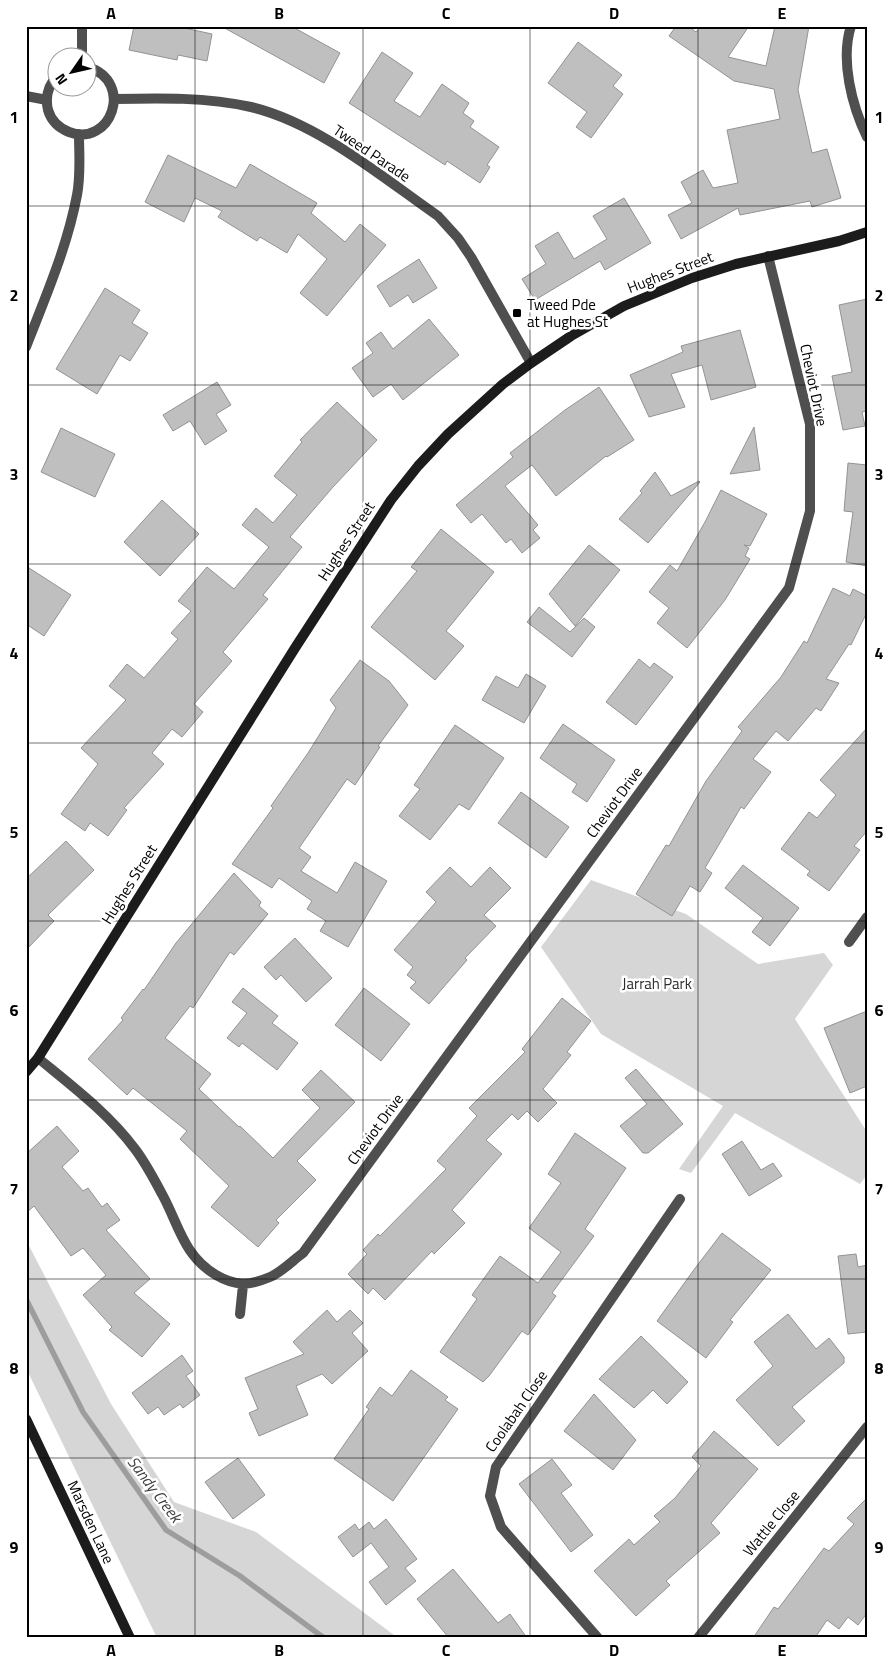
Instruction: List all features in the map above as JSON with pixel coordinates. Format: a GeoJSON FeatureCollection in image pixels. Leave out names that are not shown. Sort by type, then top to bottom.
{"type":"FeatureCollection","features":[{"type":"Feature","properties":{"kind":"street"},"geometry":{"type":"LineString","coordinates":[[82,26],[82,48]]}},
{"type":"Feature","properties":{"kind":"street"},"geometry":{"type":"LineString","coordinates":[[851,26],[847,58],[849,86],[867,137]]}},
{"type":"Feature","properties":{"kind":"street"},"geometry":{"type":"LineString","coordinates":[[48,92],[46,100],[54,121],[65,130],[79,134],[93,132],[104,124],[112,113],[114,99],[112,87],[104,76],[98,73]]}},
{"type":"Feature","properties":{"kind":"street"},"geometry":{"type":"LineString","coordinates":[[26,96],[46,100]]}},
{"type":"Feature","properties":{"kind":"street","name":"Tweed Parade"},"geometry":{"type":"LineString","coordinates":[[114,99],[157,98],[213,101],[245,106],[304,126],[332,142],[438,216],[450,227],[471,257],[531,363]]}},
{"type":"Feature","properties":{"kind":"street"},"geometry":{"type":"LineString","coordinates":[[26,348],[61,253],[74,209],[79,178],[79,134]]}},
{"type":"Feature","properties":{"kind":"street","name":"Hughes Street"},"geometry":{"type":"LineString","coordinates":[[26,1072],[38,1058],[295,648],[391,500],[418,466],[448,434],[503,384],[531,363],[571,336],[624,306],[692,278],[768,256],[867,232]]}},
{"type":"Feature","properties":{"kind":"street","name":"Cheviot Drive"},"geometry":{"type":"LineString","coordinates":[[243,1285],[271,1277],[303,1253],[789,588],[810,511],[810,424],[768,256]]}},
{"type":"Feature","properties":{"kind":"street"},"geometry":{"type":"LineString","coordinates":[[849,942],[867,917]]}},
{"type":"Feature","properties":{"kind":"street"},"geometry":{"type":"LineString","coordinates":[[38,1058],[113,1122],[135,1149],[163,1195],[174,1223],[191,1254],[205,1268],[227,1281],[243,1285],[240,1314]]}},
{"type":"Feature","properties":{"kind":"street","name":"Coolabah Close"},"geometry":{"type":"LineString","coordinates":[[598,1638],[501,1527],[490,1496],[496,1467],[680,1199]]}},
{"type":"Feature","properties":{"kind":"street","name":"Marsden Lane"},"geometry":{"type":"LineString","coordinates":[[26,1419],[130,1638]]}},
{"type":"Feature","properties":{"kind":"street","name":"Wattle Close"},"geometry":{"type":"LineString","coordinates":[[698,1638],[867,1427]]}},
{"type":"Feature","properties":{"kind":"green space","name":"Jarrah Park"},"geometry":{"type":"Polygon","coordinates":[[[591,880],[686,914],[758,964],[824,953],[833,965],[795,1019],[867,1132],[867,1175],[860,1184],[735,1113],[691,1173],[679,1169],[723,1106],[601,1034],[541,947],[591,880]]]}},
{"type":"Feature","properties":{"kind":"green space"},"geometry":{"type":"Polygon","coordinates":[[[26,1240],[111,1404],[174,1502],[256,1532],[398,1638],[157,1638],[26,1368],[26,1240]]]}},
{"type":"Feature","properties":{"kind":"building"},"geometry":{"type":"Polygon","coordinates":[[[134,26],[175,26],[212,34],[207,61],[178,55],[177,60],[129,50],[134,26]]]}},
{"type":"Feature","properties":{"kind":"building"},"geometry":{"type":"Polygon","coordinates":[[[221,26],[291,26],[340,53],[324,83],[221,26]]]}},
{"type":"Feature","properties":{"kind":"building"},"geometry":{"type":"Polygon","coordinates":[[[676,26],[688,26],[696,32],[701,26],[749,26],[728,57],[766,66],[775,26],[809,26],[798,90],[812,153],[827,149],[841,198],[812,207],[810,201],[740,215],[738,208],[681,239],[668,215],[692,203],[681,182],[703,170],[713,188],[738,183],[727,130],[780,119],[774,89],[734,81],[669,36],[676,26]]]}},
{"type":"Feature","properties":{"kind":"building"},"geometry":{"type":"Polygon","coordinates":[[[578,42],[622,75],[613,86],[623,94],[591,138],[576,127],[587,112],[548,83],[578,42]]]}},
{"type":"Feature","properties":{"kind":"building"},"geometry":{"type":"Polygon","coordinates":[[[382,52],[413,73],[394,101],[420,117],[442,84],[469,103],[463,113],[474,121],[470,127],[499,147],[487,165],[490,167],[480,183],[447,161],[445,165],[349,103],[382,52]]]}},
{"type":"Feature","properties":{"kind":"building"},"geometry":{"type":"Polygon","coordinates":[[[168,155],[236,188],[250,164],[317,203],[311,213],[345,242],[360,224],[386,245],[327,316],[300,293],[327,259],[298,234],[287,253],[260,237],[257,241],[218,217],[222,211],[195,198],[184,222],[145,202],[168,155]]]}},
{"type":"Feature","properties":{"kind":"building"},"geometry":{"type":"Polygon","coordinates":[[[624,198],[651,243],[605,270],[600,261],[535,300],[522,279],[546,264],[535,246],[558,232],[574,259],[607,239],[593,216],[624,198]]]}},
{"type":"Feature","properties":{"kind":"building"},"geometry":{"type":"Polygon","coordinates":[[[419,259],[437,288],[413,303],[408,295],[390,307],[377,286],[419,259]]]}},
{"type":"Feature","properties":{"kind":"building"},"geometry":{"type":"Polygon","coordinates":[[[105,288],[140,310],[132,323],[148,333],[130,361],[120,355],[97,394],[56,369],[105,288]]]}},
{"type":"Feature","properties":{"kind":"building"},"geometry":{"type":"Polygon","coordinates":[[[867,299],[867,411],[862,412],[865,426],[843,430],[832,376],[852,372],[839,305],[867,299]]]}},
{"type":"Feature","properties":{"kind":"building"},"geometry":{"type":"Polygon","coordinates":[[[429,319],[459,355],[403,400],[391,384],[373,397],[352,368],[373,353],[366,343],[381,332],[393,349],[429,319]]]}},
{"type":"Feature","properties":{"kind":"building"},"geometry":{"type":"Polygon","coordinates":[[[740,330],[756,387],[711,400],[702,365],[671,374],[685,407],[649,417],[630,375],[683,352],[681,346],[740,330]]]}},
{"type":"Feature","properties":{"kind":"building"},"geometry":{"type":"Polygon","coordinates":[[[217,382],[231,405],[216,414],[227,431],[205,445],[190,421],[173,431],[163,415],[217,382]]]}},
{"type":"Feature","properties":{"kind":"building"},"geometry":{"type":"Polygon","coordinates":[[[599,387],[634,440],[606,456],[556,496],[532,465],[505,486],[538,525],[533,530],[540,538],[522,553],[511,539],[506,543],[482,514],[471,523],[456,505],[513,457],[510,453],[565,410],[599,387]]]}},
{"type":"Feature","properties":{"kind":"building"},"geometry":{"type":"Polygon","coordinates":[[[337,402],[377,440],[290,537],[302,547],[263,595],[268,599],[223,652],[232,661],[194,704],[203,712],[182,737],[172,729],[152,753],[164,764],[124,808],[127,810],[108,836],[90,823],[85,831],[61,814],[98,764],[81,748],[126,700],[109,686],[127,664],[144,678],[178,639],[171,633],[191,611],[178,601],[207,567],[234,589],[269,547],[242,525],[256,508],[273,523],[297,495],[274,476],[302,442],[300,440],[337,402]]]}},
{"type":"Feature","properties":{"kind":"building"},"geometry":{"type":"Polygon","coordinates":[[[754,427],[760,470],[730,474],[754,427]]]}},
{"type":"Feature","properties":{"kind":"building"},"geometry":{"type":"Polygon","coordinates":[[[61,428],[115,454],[95,497],[41,472],[61,428]]]}},
{"type":"Feature","properties":{"kind":"building"},"geometry":{"type":"Polygon","coordinates":[[[848,463],[867,465],[867,566],[846,562],[853,512],[844,511],[848,463]]]}},
{"type":"Feature","properties":{"kind":"building"},"geometry":{"type":"Polygon","coordinates":[[[655,472],[671,496],[700,482],[648,543],[619,519],[642,493],[640,491],[655,472]]]}},
{"type":"Feature","properties":{"kind":"building"},"geometry":{"type":"Polygon","coordinates":[[[721,490],[767,514],[750,546],[744,545],[749,548],[745,556],[750,559],[725,600],[687,648],[657,623],[669,608],[649,592],[670,565],[677,571],[721,490]]]}},
{"type":"Feature","properties":{"kind":"building"},"geometry":{"type":"Polygon","coordinates":[[[162,500],[199,534],[160,576],[124,542],[162,500]]]}},
{"type":"Feature","properties":{"kind":"building"},"geometry":{"type":"Polygon","coordinates":[[[441,529],[494,572],[446,631],[464,646],[435,680],[371,627],[417,571],[411,567],[441,529]]]}},
{"type":"Feature","properties":{"kind":"building"},"geometry":{"type":"Polygon","coordinates":[[[589,545],[620,570],[575,626],[549,594],[589,545]]]}},
{"type":"Feature","properties":{"kind":"building"},"geometry":{"type":"Polygon","coordinates":[[[26,566],[71,595],[44,636],[26,624],[26,566]]]}},
{"type":"Feature","properties":{"kind":"building"},"geometry":{"type":"Polygon","coordinates":[[[833,588],[850,596],[853,589],[867,596],[867,612],[851,645],[849,644],[826,679],[839,683],[821,711],[816,708],[788,741],[776,731],[753,759],[771,772],[744,809],[741,807],[705,868],[712,873],[700,892],[690,886],[672,916],[636,894],[666,845],[669,846],[706,781],[742,731],[738,727],[781,677],[804,641],[807,643],[833,588]]]}},
{"type":"Feature","properties":{"kind":"building"},"geometry":{"type":"Polygon","coordinates":[[[539,607],[570,632],[584,618],[595,627],[572,657],[527,622],[539,607]]]}},
{"type":"Feature","properties":{"kind":"building"},"geometry":{"type":"Polygon","coordinates":[[[639,659],[650,668],[654,663],[673,677],[636,725],[606,702],[639,659]]]}},
{"type":"Feature","properties":{"kind":"building"},"geometry":{"type":"Polygon","coordinates":[[[360,660],[389,681],[408,705],[378,746],[380,747],[355,785],[347,779],[299,848],[311,857],[301,871],[337,893],[355,862],[387,881],[348,947],[320,931],[326,921],[307,909],[312,901],[279,878],[272,888],[232,864],[273,808],[271,806],[308,753],[336,708],[330,700],[360,660]]]}},
{"type":"Feature","properties":{"kind":"building"},"geometry":{"type":"Polygon","coordinates":[[[526,674],[546,686],[524,723],[482,700],[496,676],[518,688],[526,674]]]}},
{"type":"Feature","properties":{"kind":"building"},"geometry":{"type":"Polygon","coordinates":[[[563,724],[615,760],[587,802],[572,792],[577,784],[540,758],[563,724]]]}},
{"type":"Feature","properties":{"kind":"building"},"geometry":{"type":"Polygon","coordinates":[[[455,725],[504,758],[469,810],[459,804],[430,840],[399,816],[420,789],[414,785],[455,725]]]}},
{"type":"Feature","properties":{"kind":"building"},"geometry":{"type":"Polygon","coordinates":[[[867,728],[867,831],[854,846],[860,850],[829,891],[807,875],[810,871],[781,849],[809,812],[817,818],[836,795],[820,780],[867,728]]]}},
{"type":"Feature","properties":{"kind":"building"},"geometry":{"type":"Polygon","coordinates":[[[521,792],[569,827],[546,858],[498,823],[521,792]]]}},
{"type":"Feature","properties":{"kind":"building"},"geometry":{"type":"Polygon","coordinates":[[[66,841],[94,870],[48,915],[54,921],[26,950],[26,879],[66,841]]]}},
{"type":"Feature","properties":{"kind":"building"},"geometry":{"type":"Polygon","coordinates":[[[743,865],[799,908],[770,946],[752,932],[763,918],[725,888],[743,865]]]}},
{"type":"Feature","properties":{"kind":"building"},"geometry":{"type":"Polygon","coordinates":[[[450,867],[471,887],[490,867],[511,888],[484,915],[496,926],[465,958],[467,960],[429,1004],[410,988],[416,982],[407,975],[413,967],[394,950],[436,902],[426,892],[450,867]]]}},
{"type":"Feature","properties":{"kind":"building"},"geometry":{"type":"Polygon","coordinates":[[[234,873],[261,902],[259,906],[268,914],[234,955],[230,952],[193,1008],[190,1006],[165,1038],[211,1074],[199,1089],[273,1158],[320,1108],[302,1090],[321,1070],[355,1102],[297,1161],[316,1180],[276,1220],[279,1223],[258,1247],[211,1207],[229,1186],[180,1139],[187,1131],[133,1088],[127,1095],[88,1059],[123,1020],[121,1018],[144,990],[176,943],[234,873]]]}},
{"type":"Feature","properties":{"kind":"building"},"geometry":{"type":"Polygon","coordinates":[[[295,938],[332,978],[306,1002],[281,975],[276,980],[264,967],[295,938]]]}},
{"type":"Feature","properties":{"kind":"building"},"geometry":{"type":"Polygon","coordinates":[[[243,988],[278,1016],[272,1023],[298,1043],[277,1070],[242,1043],[239,1047],[227,1038],[247,1013],[232,1002],[243,988]]]}},
{"type":"Feature","properties":{"kind":"building"},"geometry":{"type":"Polygon","coordinates":[[[364,988],[410,1024],[381,1061],[335,1025],[364,988]]]}},
{"type":"Feature","properties":{"kind":"building"},"geometry":{"type":"Polygon","coordinates":[[[562,998],[591,1021],[567,1052],[571,1055],[543,1089],[557,1103],[538,1122],[527,1111],[518,1120],[512,1114],[486,1140],[502,1154],[452,1210],[465,1223],[434,1254],[432,1251],[385,1300],[373,1288],[368,1294],[348,1274],[367,1254],[363,1250],[378,1234],[380,1236],[446,1169],[437,1161],[477,1116],[469,1108],[525,1052],[522,1049],[562,998]]]}},
{"type":"Feature","properties":{"kind":"building"},"geometry":{"type":"Polygon","coordinates":[[[867,1011],[867,1086],[850,1093],[824,1028],[867,1011]]]}},
{"type":"Feature","properties":{"kind":"building"},"geometry":{"type":"Polygon","coordinates":[[[636,1069],[683,1124],[648,1153],[643,1153],[620,1126],[647,1104],[625,1078],[636,1069]]]}},
{"type":"Feature","properties":{"kind":"building"},"geometry":{"type":"Polygon","coordinates":[[[57,1126],[79,1151],[62,1167],[83,1191],[88,1188],[102,1207],[107,1203],[120,1220],[106,1230],[150,1279],[134,1293],[170,1324],[142,1357],[109,1330],[112,1327],[83,1295],[106,1275],[83,1248],[71,1256],[34,1206],[26,1213],[26,1154],[57,1126]]]}},
{"type":"Feature","properties":{"kind":"building"},"geometry":{"type":"Polygon","coordinates":[[[575,1133],[626,1168],[585,1229],[594,1236],[552,1293],[556,1296],[528,1335],[522,1331],[483,1382],[440,1352],[477,1299],[472,1295],[500,1256],[538,1283],[561,1252],[529,1228],[561,1183],[548,1174],[575,1133]]]}},
{"type":"Feature","properties":{"kind":"building"},"geometry":{"type":"Polygon","coordinates":[[[742,1141],[761,1170],[773,1163],[782,1176],[749,1196],[722,1154],[742,1141]]]}},
{"type":"Feature","properties":{"kind":"building"},"geometry":{"type":"Polygon","coordinates":[[[722,1233],[771,1270],[730,1320],[733,1322],[706,1358],[657,1321],[722,1233]]]}},
{"type":"Feature","properties":{"kind":"building"},"geometry":{"type":"Polygon","coordinates":[[[856,1254],[858,1267],[867,1265],[867,1332],[848,1334],[838,1256],[856,1254]]]}},
{"type":"Feature","properties":{"kind":"building"},"geometry":{"type":"Polygon","coordinates":[[[327,1310],[337,1322],[350,1310],[363,1323],[352,1333],[368,1351],[332,1384],[322,1374],[296,1386],[308,1415],[259,1436],[249,1413],[258,1409],[245,1378],[304,1354],[293,1342],[327,1310]]]}},
{"type":"Feature","properties":{"kind":"building"},"geometry":{"type":"Polygon","coordinates":[[[788,1314],[816,1349],[829,1338],[844,1357],[844,1363],[792,1407],[805,1421],[778,1446],[736,1400],[773,1366],[754,1342],[788,1314]]]}},
{"type":"Feature","properties":{"kind":"building"},"geometry":{"type":"Polygon","coordinates":[[[641,1336],[688,1382],[667,1404],[653,1390],[634,1408],[599,1379],[641,1336]]]}},
{"type":"Feature","properties":{"kind":"building"},"geometry":{"type":"Polygon","coordinates":[[[182,1355],[193,1371],[186,1376],[200,1395],[183,1408],[180,1404],[164,1415],[158,1407],[148,1414],[132,1393],[182,1355]]]}},
{"type":"Feature","properties":{"kind":"building"},"geometry":{"type":"Polygon","coordinates":[[[411,1370],[448,1397],[445,1400],[458,1409],[393,1501],[334,1459],[369,1409],[366,1407],[380,1387],[392,1396],[411,1370]]]}},
{"type":"Feature","properties":{"kind":"building"},"geometry":{"type":"Polygon","coordinates":[[[594,1394],[636,1440],[613,1470],[564,1431],[594,1394]]]}},
{"type":"Feature","properties":{"kind":"building"},"geometry":{"type":"Polygon","coordinates":[[[714,1431],[758,1469],[711,1523],[720,1533],[666,1581],[670,1585],[636,1616],[594,1571],[629,1539],[634,1545],[660,1522],[654,1516],[675,1498],[701,1466],[692,1457],[714,1431]]]}},
{"type":"Feature","properties":{"kind":"building"},"geometry":{"type":"Polygon","coordinates":[[[238,1458],[265,1495],[233,1519],[205,1482],[238,1458]]]}},
{"type":"Feature","properties":{"kind":"building"},"geometry":{"type":"Polygon","coordinates":[[[552,1459],[572,1485],[561,1493],[593,1535],[571,1552],[519,1484],[552,1459]]]}},
{"type":"Feature","properties":{"kind":"building"},"geometry":{"type":"Polygon","coordinates":[[[867,1498],[867,1613],[858,1625],[848,1617],[839,1629],[827,1620],[815,1638],[753,1638],[774,1607],[778,1609],[824,1548],[829,1551],[854,1524],[847,1518],[867,1498]]]}},
{"type":"Feature","properties":{"kind":"building"},"geometry":{"type":"Polygon","coordinates":[[[386,1519],[417,1559],[405,1568],[416,1581],[386,1605],[369,1582],[389,1567],[371,1543],[353,1557],[338,1537],[355,1524],[359,1530],[369,1522],[374,1529],[386,1519]]]}},
{"type":"Feature","properties":{"kind":"building"},"geometry":{"type":"Polygon","coordinates":[[[453,1569],[498,1623],[510,1614],[527,1638],[449,1638],[417,1599],[453,1569]]]}},
{"type":"Feature","properties":{"kind":"waterway","name":"Sandy Creek"},"geometry":{"type":"LineString","coordinates":[[26,1299],[83,1412],[166,1530],[240,1576],[324,1638]]}},
{"type":"Feature","properties":{"kind":"place","name":"Tweed Pde at Hughes St"},"geometry":{"type":"Point","coordinates":[517,313]}}]}
